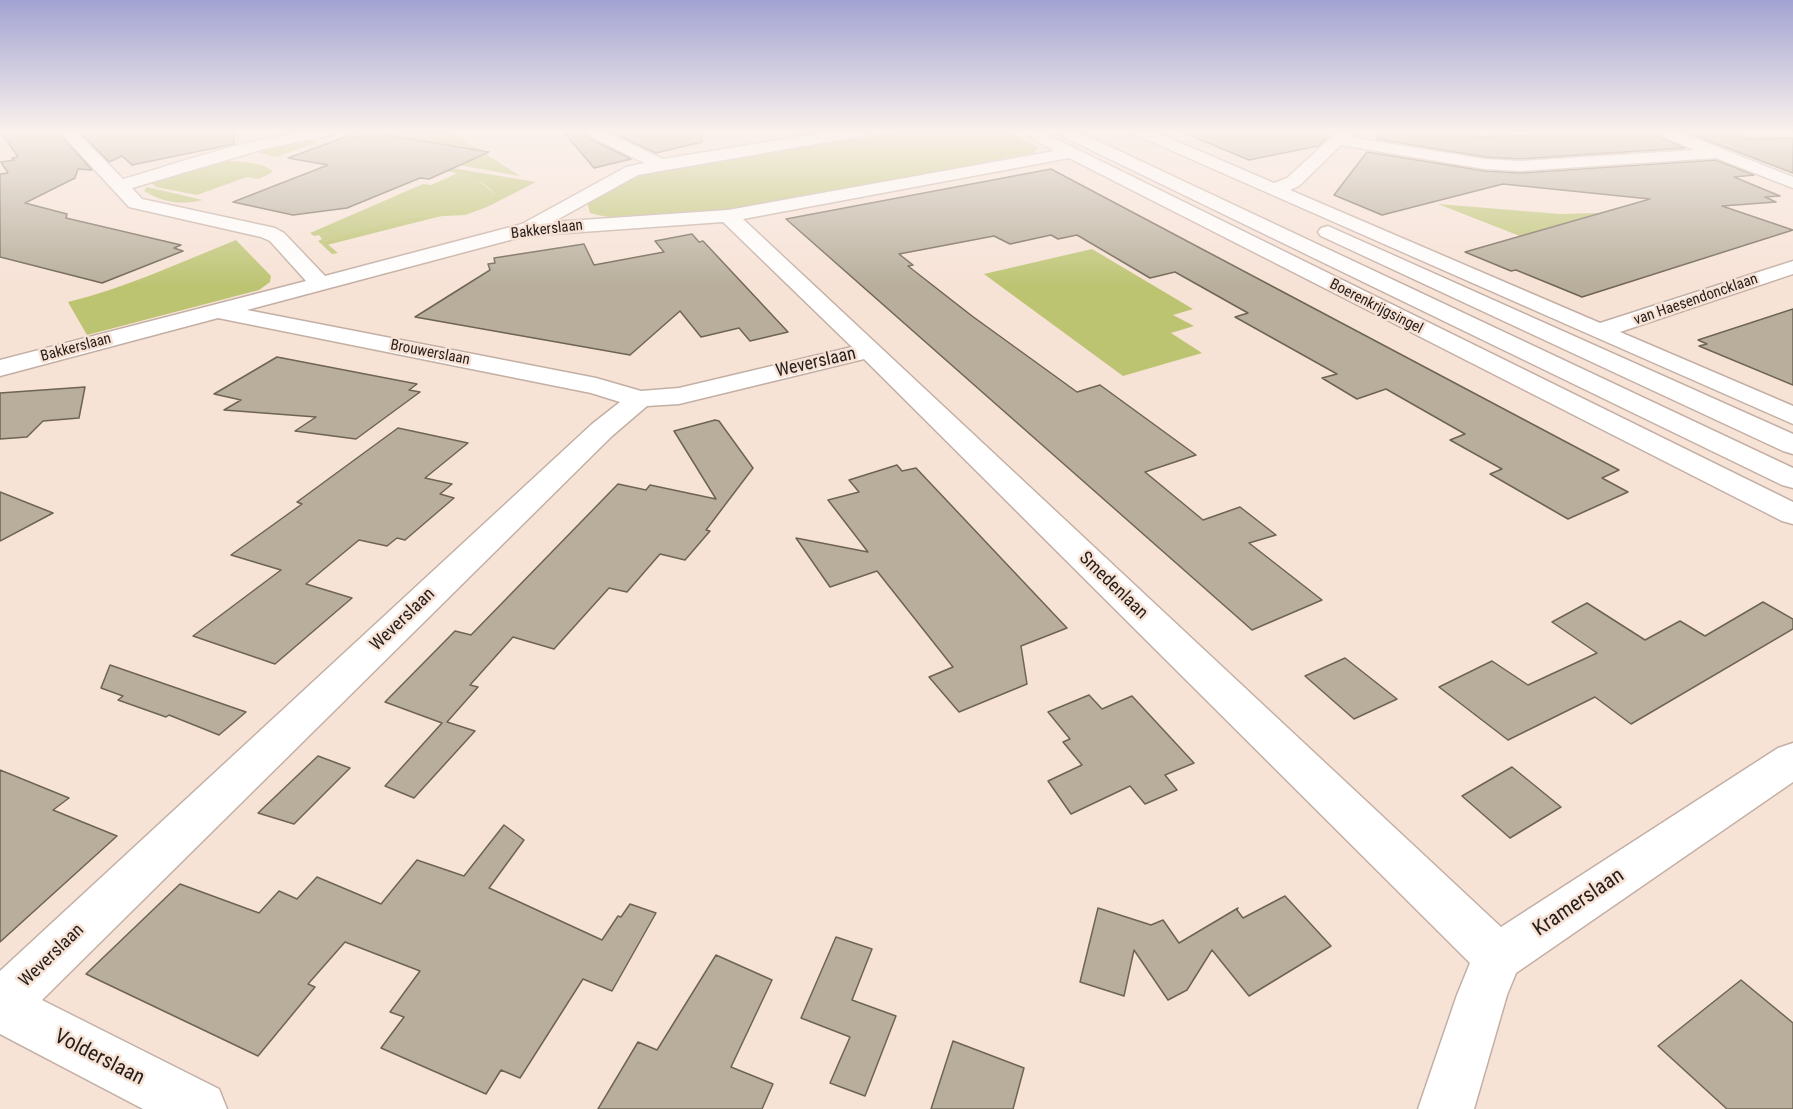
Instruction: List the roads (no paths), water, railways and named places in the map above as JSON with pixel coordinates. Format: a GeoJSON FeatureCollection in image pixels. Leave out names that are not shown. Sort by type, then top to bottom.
{"type":"FeatureCollection","features":[{"type":"Feature","properties":{"kind":"main road"},"geometry":{"type":"LineString","coordinates":[[117,183],[136,203],[256,229],[277,237],[321,284]]}},
{"type":"Feature","properties":{"kind":"main road"},"geometry":{"type":"LineString","coordinates":[[120,186],[131,183]]}},
{"type":"Feature","properties":{"kind":"main road"},"geometry":{"type":"LineString","coordinates":[[524,230],[610,183]]}},
{"type":"Feature","properties":{"kind":"main road","name":"Bakkerslaan"},"geometry":{"type":"LineString","coordinates":[[0,368],[524,230],[728,216],[880,183]]}},
{"type":"Feature","properties":{"kind":"main road","name":"Boerenkrijgsingel"},"geometry":{"type":"LineString","coordinates":[[1146,183],[1793,514]]}},
{"type":"Feature","properties":{"kind":"main road","name":"Boerenkrijgsingel"},"geometry":{"type":"LineString","coordinates":[[1155,183],[1793,479]]}},
{"type":"Feature","properties":{"kind":"main road"},"geometry":{"type":"LineString","coordinates":[[1219,183],[1793,445]]}},
{"type":"Feature","properties":{"kind":"main road"},"geometry":{"type":"LineString","coordinates":[[1257,183],[1793,416]]}},
{"type":"Feature","properties":{"kind":"main road"},"geometry":{"type":"LineString","coordinates":[[1273,190],[1291,183]]}},
{"type":"Feature","properties":{"kind":"main road","name":"Smedenlaan"},"geometry":{"type":"LineString","coordinates":[[728,216],[1498,957]]}},
{"type":"Feature","properties":{"kind":"main road","name":"van Haesendoncklaan"},"geometry":{"type":"LineString","coordinates":[[1599,331],[1793,267]]}},
{"type":"Feature","properties":{"kind":"main road","name":"Brouwerslaan"},"geometry":{"type":"LineString","coordinates":[[219,311],[596,386],[640,399]]}},
{"type":"Feature","properties":{"kind":"main road","name":"Weverslaan"},"geometry":{"type":"LineString","coordinates":[[0,1006],[602,430],[640,399],[680,396],[869,350]]}},
{"type":"Feature","properties":{"kind":"main road"},"geometry":{"type":"LineString","coordinates":[[1704,437],[1726,481]]}},
{"type":"Feature","properties":{"kind":"main road","name":"Kramerslaan"},"geometry":{"type":"LineString","coordinates":[[1498,957],[1793,760]]}},
{"type":"Feature","properties":{"kind":"main road"},"geometry":{"type":"LineString","coordinates":[[1446,1109],[1482,994],[1498,957]]}},
{"type":"Feature","properties":{"kind":"main road","name":"Volderslaan"},"geometry":{"type":"LineString","coordinates":[[0,1006],[199,1109]]}}]}
